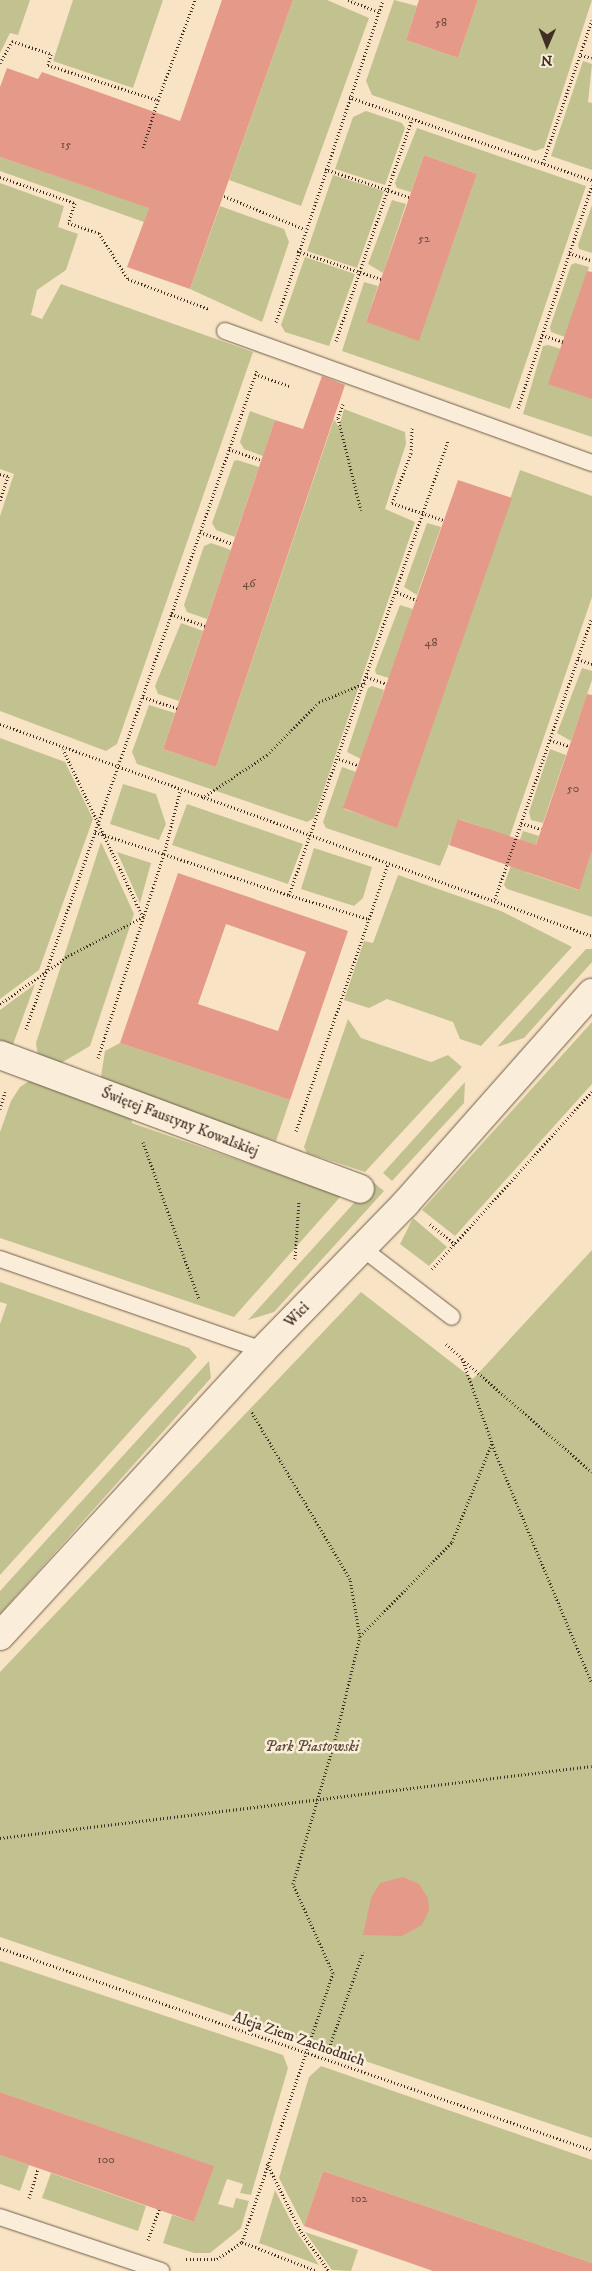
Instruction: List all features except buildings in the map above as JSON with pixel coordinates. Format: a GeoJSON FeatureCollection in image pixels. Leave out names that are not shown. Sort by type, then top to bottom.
{"type":"FeatureCollection","features":[{"type":"Feature","properties":{"kind":"street","name":"Wici"},"geometry":{"type":"LineString","coordinates":[[0,1636],[263,1350],[362,1248],[592,993]]}},
{"type":"Feature","properties":{"kind":"street","name":"Świętej Faustyny Kowalskiej"},"geometry":{"type":"LineString","coordinates":[[8,1057],[360,1189]]}},
{"type":"Feature","properties":{"kind":"lane"},"geometry":{"type":"LineString","coordinates":[[225,331],[592,463]]}},
{"type":"Feature","properties":{"kind":"lane"},"geometry":{"type":"LineString","coordinates":[[362,1248],[415,1286],[452,1317]]}},
{"type":"Feature","properties":{"kind":"lane"},"geometry":{"type":"LineString","coordinates":[[0,1259],[263,1350]]}},
{"type":"Feature","properties":{"kind":"lane"},"geometry":{"type":"LineString","coordinates":[[0,2217],[161,2271]]}},
{"type":"Feature","properties":{"kind":"path"},"geometry":{"type":"LineString","coordinates":[[142,148],[195,0]]}},
{"type":"Feature","properties":{"kind":"path"},"geometry":{"type":"LineString","coordinates":[[348,0],[379,12]]}},
{"type":"Feature","properties":{"kind":"path"},"geometry":{"type":"LineString","coordinates":[[8,1057],[47,970],[229,449],[267,347],[324,169],[383,0]]}},
{"type":"Feature","properties":{"kind":"path"},"geometry":{"type":"LineString","coordinates":[[543,163],[592,20]]}},
{"type":"Feature","properties":{"kind":"path"},"geometry":{"type":"LineString","coordinates":[[0,63],[12,40],[51,54],[48,65],[158,100]]}},
{"type":"Feature","properties":{"kind":"path"},"geometry":{"type":"LineString","coordinates":[[581,55],[592,58]]}},
{"type":"Feature","properties":{"kind":"path"},"geometry":{"type":"LineString","coordinates":[[349,97],[592,180]]}},
{"type":"Feature","properties":{"kind":"path"},"geometry":{"type":"LineString","coordinates":[[327,368],[412,119]]}},
{"type":"Feature","properties":{"kind":"path"},"geometry":{"type":"LineString","coordinates":[[324,169],[409,197]]}},
{"type":"Feature","properties":{"kind":"path"},"geometry":{"type":"LineString","coordinates":[[0,177],[75,203],[68,223],[99,234],[128,279],[211,310]]}},
{"type":"Feature","properties":{"kind":"path"},"geometry":{"type":"LineString","coordinates":[[515,416],[592,185]]}},
{"type":"Feature","properties":{"kind":"path"},"geometry":{"type":"LineString","coordinates":[[224,196],[304,229]]}},
{"type":"Feature","properties":{"kind":"path"},"geometry":{"type":"LineString","coordinates":[[297,251],[381,279]]}},
{"type":"Feature","properties":{"kind":"path"},"geometry":{"type":"LineString","coordinates":[[570,253],[591,260]]}},
{"type":"Feature","properties":{"kind":"path"},"geometry":{"type":"LineString","coordinates":[[542,335],[563,342]]}},
{"type":"Feature","properties":{"kind":"path"},"geometry":{"type":"LineString","coordinates":[[343,404],[338,418],[361,510]]}},
{"type":"Feature","properties":{"kind":"path"},"geometry":{"type":"LineString","coordinates":[[289,894],[312,838],[457,415]]}},
{"type":"Feature","properties":{"kind":"path"},"geometry":{"type":"LineString","coordinates":[[412,428],[411,453],[392,503],[444,520]]}},
{"type":"Feature","properties":{"kind":"path"},"geometry":{"type":"LineString","coordinates":[[229,449],[261,460]]}},
{"type":"Feature","properties":{"kind":"path"},"geometry":{"type":"LineString","coordinates":[[0,474],[8,476],[0,500]]}},
{"type":"Feature","properties":{"kind":"path"},"geometry":{"type":"LineString","coordinates":[[200,532],[233,544]]}},
{"type":"Feature","properties":{"kind":"path"},"geometry":{"type":"LineString","coordinates":[[396,592],[416,600]]}},
{"type":"Feature","properties":{"kind":"path"},"geometry":{"type":"LineString","coordinates":[[172,614],[205,626]]}},
{"type":"Feature","properties":{"kind":"path"},"geometry":{"type":"LineString","coordinates":[[494,899],[592,618]]}},
{"type":"Feature","properties":{"kind":"path"},"geometry":{"type":"LineString","coordinates":[[578,659],[592,664]]}},
{"type":"Feature","properties":{"kind":"path"},"geometry":{"type":"LineString","coordinates":[[367,677],[387,684]]}},
{"type":"Feature","properties":{"kind":"path"},"geometry":{"type":"LineString","coordinates":[[201,798],[267,755],[319,702],[365,683]]}},
{"type":"Feature","properties":{"kind":"path"},"geometry":{"type":"LineString","coordinates":[[143,697],[176,708]]}},
{"type":"Feature","properties":{"kind":"path"},"geometry":{"type":"LineString","coordinates":[[0,724],[118,769],[312,838],[494,899],[592,936]]}},
{"type":"Feature","properties":{"kind":"path"},"geometry":{"type":"LineString","coordinates":[[550,740],[570,746]]}},
{"type":"Feature","properties":{"kind":"path"},"geometry":{"type":"LineString","coordinates":[[63,748],[143,917]]}},
{"type":"Feature","properties":{"kind":"path"},"geometry":{"type":"LineString","coordinates":[[339,760],[358,765]]}},
{"type":"Feature","properties":{"kind":"path"},"geometry":{"type":"LineString","coordinates":[[88,1087],[164,854],[180,790]]}},
{"type":"Feature","properties":{"kind":"path"},"geometry":{"type":"LineString","coordinates":[[521,823],[541,830]]}},
{"type":"Feature","properties":{"kind":"path"},"geometry":{"type":"LineString","coordinates":[[95,832],[370,919]]}},
{"type":"Feature","properties":{"kind":"path"},"geometry":{"type":"LineString","coordinates":[[295,1259],[294,1165],[388,864]]}},
{"type":"Feature","properties":{"kind":"path"},"geometry":{"type":"LineString","coordinates":[[0,1004],[47,970],[143,917]]}},
{"type":"Feature","properties":{"kind":"path"},"geometry":{"type":"LineString","coordinates":[[415,1286],[592,1091]]}},
{"type":"Feature","properties":{"kind":"path"},"geometry":{"type":"LineString","coordinates":[[134,1105],[144,1150],[211,1332]]}},
{"type":"Feature","properties":{"kind":"path"},"geometry":{"type":"LineString","coordinates":[[441,1340],[592,1472]]}},
{"type":"Feature","properties":{"kind":"path"},"geometry":{"type":"LineString","coordinates":[[462,1358],[492,1443],[592,1684]]}},
{"type":"Feature","properties":{"kind":"path"},"geometry":{"type":"LineString","coordinates":[[178,2256],[194,2262],[217,2259],[242,2242],[266,2162],[334,1973],[293,1884],[318,1798],[360,1637],[350,1579],[250,1408]]}},
{"type":"Feature","properties":{"kind":"path"},"geometry":{"type":"LineString","coordinates":[[360,1637],[452,1542],[492,1443]]}},
{"type":"Feature","properties":{"kind":"path"},"geometry":{"type":"LineString","coordinates":[[0,1838],[592,1766]]}},
{"type":"Feature","properties":{"kind":"path","name":"Aleja Ziem Zachodnich"},"geometry":{"type":"LineString","coordinates":[[0,1948],[592,2150]]}},
{"type":"Feature","properties":{"kind":"path"},"geometry":{"type":"LineString","coordinates":[[328,2051],[363,1952]]}},
{"type":"Feature","properties":{"kind":"path"},"geometry":{"type":"LineString","coordinates":[[266,2162],[300,2232],[329,2271]]}},
{"type":"Feature","properties":{"kind":"path"},"geometry":{"type":"LineString","coordinates":[[27,2203],[38,2168]]}},
{"type":"Feature","properties":{"kind":"path"},"geometry":{"type":"LineString","coordinates":[[154,2248],[146,2245],[159,2210]]}},
{"type":"Feature","properties":{"kind":"path"},"geometry":{"type":"LineString","coordinates":[[242,2242],[317,2271]]}},
{"type":"Feature","properties":{"kind":"green space"},"geometry":{"type":"Polygon","coordinates":[[[0,0],[30,0],[18,35],[10,33],[0,53],[0,0]]]}},
{"type":"Feature","properties":{"kind":"green space"},"geometry":{"type":"Polygon","coordinates":[[[73,0],[163,0],[133,88],[53,61],[73,0]]]}},
{"type":"Feature","properties":{"kind":"green space"},"geometry":{"type":"Polygon","coordinates":[[[293,0],[327,0],[369,18],[301,206],[229,180],[293,0]]]}},
{"type":"Feature","properties":{"kind":"green space"},"geometry":{"type":"Polygon","coordinates":[[[394,0],[417,6],[406,40],[458,58],[478,0],[592,0],[544,148],[535,151],[372,95],[366,81],[394,0]]]}},
{"type":"Feature","properties":{"kind":"green space"},"geometry":{"type":"Polygon","coordinates":[[[583,61],[592,64],[588,102],[592,103],[592,170],[551,156],[583,61]]]}},
{"type":"Feature","properties":{"kind":"green space"},"geometry":{"type":"Polygon","coordinates":[[[366,111],[402,123],[405,128],[385,185],[335,169],[353,117],[366,111]]]}},
{"type":"Feature","properties":{"kind":"green space"},"geometry":{"type":"Polygon","coordinates":[[[417,128],[586,186],[510,409],[342,351],[364,282],[378,286],[366,322],[419,340],[477,174],[424,155],[411,192],[397,188],[395,183],[417,128]]]}},
{"type":"Feature","properties":{"kind":"green space"},"geometry":{"type":"Polygon","coordinates":[[[0,157],[103,192],[155,193],[144,222],[0,171],[0,157]]]}},
{"type":"Feature","properties":{"kind":"green space"},"geometry":{"type":"Polygon","coordinates":[[[333,175],[384,191],[357,268],[307,251],[333,175]]]}},
{"type":"Feature","properties":{"kind":"green space"},"geometry":{"type":"Polygon","coordinates":[[[0,183],[64,206],[58,227],[78,234],[66,270],[37,290],[31,315],[42,319],[61,284],[253,352],[117,744],[106,751],[0,711],[0,516],[14,474],[0,469],[0,183]]]}},
{"type":"Feature","properties":{"kind":"green space"},"geometry":{"type":"Polygon","coordinates":[[[392,200],[406,204],[383,273],[368,264],[392,200]]]}},
{"type":"Feature","properties":{"kind":"green space"},"geometry":{"type":"Polygon","coordinates":[[[592,205],[592,253],[579,249],[578,245],[592,205]]]}},
{"type":"Feature","properties":{"kind":"green space"},"geometry":{"type":"Polygon","coordinates":[[[220,206],[284,229],[289,242],[262,322],[190,289],[220,206]]]}},
{"type":"Feature","properties":{"kind":"green space"},"geometry":{"type":"Polygon","coordinates":[[[305,257],[355,274],[329,346],[285,332],[281,325],[305,257]]]}},
{"type":"Feature","properties":{"kind":"green space"},"geometry":{"type":"Polygon","coordinates":[[[575,263],[589,267],[565,337],[551,332],[550,327],[571,265],[575,263]]]}},
{"type":"Feature","properties":{"kind":"green space"},"geometry":{"type":"Polygon","coordinates":[[[548,345],[561,349],[592,399],[592,437],[523,414],[543,346],[548,345]]]}},
{"type":"Feature","properties":{"kind":"green space"},"geometry":{"type":"Polygon","coordinates":[[[344,409],[405,432],[406,444],[385,509],[415,522],[314,818],[307,822],[137,764],[132,752],[149,705],[175,713],[163,749],[216,767],[334,419],[339,427],[344,409]]]}},
{"type":"Feature","properties":{"kind":"green space"},"geometry":{"type":"Polygon","coordinates":[[[250,411],[275,420],[263,456],[244,449],[240,442],[250,411]]]}},
{"type":"Feature","properties":{"kind":"green space"},"geometry":{"type":"Polygon","coordinates":[[[237,460],[259,467],[235,537],[216,530],[212,523],[234,461],[237,460]]]}},
{"type":"Feature","properties":{"kind":"green space"},"geometry":{"type":"Polygon","coordinates":[[[520,470],[592,496],[592,597],[501,862],[476,854],[485,828],[459,819],[440,866],[326,828],[323,822],[342,767],[356,772],[344,809],[397,827],[520,470]]]}},
{"type":"Feature","properties":{"kind":"green space"},"geometry":{"type":"Polygon","coordinates":[[[427,523],[441,527],[417,595],[404,587],[427,523]]]}},
{"type":"Feature","properties":{"kind":"green space"},"geometry":{"type":"Polygon","coordinates":[[[211,543],[231,550],[207,619],[187,612],[184,605],[204,546],[211,543]]]}},
{"type":"Feature","properties":{"kind":"green space"},"geometry":{"type":"Polygon","coordinates":[[[400,605],[413,609],[389,678],[376,674],[375,670],[400,605]]]}},
{"type":"Feature","properties":{"kind":"green space"},"geometry":{"type":"Polygon","coordinates":[[[181,623],[203,631],[179,701],[158,694],[155,686],[181,623]]]}},
{"type":"Feature","properties":{"kind":"green space"},"geometry":{"type":"Polygon","coordinates":[[[582,668],[592,671],[592,680],[571,741],[557,733],[582,668]]]}},
{"type":"Feature","properties":{"kind":"green space"},"geometry":{"type":"Polygon","coordinates":[[[372,686],[384,690],[361,759],[347,752],[368,688],[372,686]]]}},
{"type":"Feature","properties":{"kind":"green space"},"geometry":{"type":"Polygon","coordinates":[[[0,738],[65,762],[93,819],[39,970],[0,999],[0,738]]]}},
{"type":"Feature","properties":{"kind":"green space"},"geometry":{"type":"Polygon","coordinates":[[[550,749],[566,755],[543,823],[531,820],[529,812],[550,749]]]}},
{"type":"Feature","properties":{"kind":"green space"},"geometry":{"type":"Polygon","coordinates":[[[123,784],[156,794],[166,824],[159,840],[110,824],[123,784]]]}},
{"type":"Feature","properties":{"kind":"green space"},"geometry":{"type":"Polygon","coordinates":[[[187,804],[303,844],[288,884],[172,845],[187,804]]]}},
{"type":"Feature","properties":{"kind":"green space"},"geometry":{"type":"Polygon","coordinates":[[[523,831],[539,836],[526,872],[578,890],[592,851],[592,917],[507,889],[504,885],[523,831]]]}},
{"type":"Feature","properties":{"kind":"green space"},"geometry":{"type":"Polygon","coordinates":[[[101,842],[134,914],[90,1046],[56,1066],[38,1056],[36,1043],[101,842]]]}},
{"type":"Feature","properties":{"kind":"green space"},"geometry":{"type":"Polygon","coordinates":[[[314,848],[372,867],[363,898],[354,906],[301,889],[314,848]]]}},
{"type":"Feature","properties":{"kind":"green space"},"geometry":{"type":"Polygon","coordinates":[[[117,852],[151,863],[140,903],[117,852]]]}},
{"type":"Feature","properties":{"kind":"green space"},"geometry":{"type":"Polygon","coordinates":[[[398,875],[501,911],[572,947],[481,1046],[460,1039],[453,1022],[387,999],[369,1008],[344,1000],[364,941],[373,943],[398,875]]]}},
{"type":"Feature","properties":{"kind":"green space"},"geometry":{"type":"Polygon","coordinates":[[[586,949],[592,949],[592,962],[524,1038],[497,1047],[586,949]]]}},
{"type":"Feature","properties":{"kind":"green space"},"geometry":{"type":"Polygon","coordinates":[[[35,984],[11,1050],[0,1046],[0,1010],[35,984]]]}},
{"type":"Feature","properties":{"kind":"green space"},"geometry":{"type":"Polygon","coordinates":[[[348,1019],[361,1038],[431,1062],[448,1055],[462,1067],[365,1172],[307,1153],[304,1147],[348,1019]]]}},
{"type":"Feature","properties":{"kind":"green space"},"geometry":{"type":"Polygon","coordinates":[[[592,1022],[592,1084],[455,1236],[422,1210],[592,1022]]]}},
{"type":"Feature","properties":{"kind":"green space"},"geometry":{"type":"Polygon","coordinates":[[[120,1043],[290,1100],[276,1141],[100,1083],[105,1051],[120,1043]]]}},
{"type":"Feature","properties":{"kind":"green space"},"geometry":{"type":"Polygon","coordinates":[[[32,1079],[130,1107],[132,1123],[341,1196],[234,1317],[0,1238],[0,1132],[11,1101],[20,1087],[32,1079]]]}},
{"type":"Feature","properties":{"kind":"green space"},"geometry":{"type":"Polygon","coordinates":[[[465,1082],[464,1103],[392,1181],[383,1173],[465,1082]]]}},
{"type":"Feature","properties":{"kind":"green space"},"geometry":{"type":"Polygon","coordinates":[[[373,1182],[384,1191],[274,1312],[248,1320],[373,1182]]]}},
{"type":"Feature","properties":{"kind":"green space"},"geometry":{"type":"Polygon","coordinates":[[[413,1218],[447,1247],[429,1266],[400,1244],[413,1218]]]}},
{"type":"Feature","properties":{"kind":"green space","name":"Park Piastowski"},"geometry":{"type":"Polygon","coordinates":[[[592,1250],[592,2138],[0,1937],[0,1672],[361,1292],[473,1379],[592,1250]]]}},
{"type":"Feature","properties":{"kind":"green space"},"geometry":{"type":"Polygon","coordinates":[[[0,1282],[189,1348],[197,1357],[0,1575],[0,1324],[7,1304],[0,1302],[0,1282]]]}},
{"type":"Feature","properties":{"kind":"green space"},"geometry":{"type":"Polygon","coordinates":[[[209,1361],[211,1378],[0,1614],[0,1591],[209,1361]]]}},
{"type":"Feature","properties":{"kind":"green space"},"geometry":{"type":"Polygon","coordinates":[[[0,1961],[283,2055],[288,2068],[251,2195],[240,2193],[243,2184],[227,2179],[218,2204],[233,2208],[236,2198],[249,2201],[241,2228],[210,2253],[194,2253],[163,2243],[172,2215],[194,2222],[213,2166],[0,2092],[0,1961]]]}},
{"type":"Feature","properties":{"kind":"green space"},"geometry":{"type":"Polygon","coordinates":[[[321,2066],[592,2160],[592,2263],[323,2171],[304,2226],[279,2178],[309,2077],[321,2066]]]}},
{"type":"Feature","properties":{"kind":"green space"},"geometry":{"type":"Polygon","coordinates":[[[0,2155],[29,2165],[20,2191],[0,2184],[0,2155]]]}},
{"type":"Feature","properties":{"kind":"green space"},"geometry":{"type":"Polygon","coordinates":[[[51,2173],[146,2206],[138,2231],[42,2198],[51,2173]]]}},
{"type":"Feature","properties":{"kind":"green space"},"geometry":{"type":"Polygon","coordinates":[[[275,2190],[296,2231],[319,2265],[259,2243],[275,2190]]]}},
{"type":"Feature","properties":{"kind":"green space"},"geometry":{"type":"Polygon","coordinates":[[[305,2232],[358,2250],[351,2271],[332,2270],[305,2232]]]}}]}
